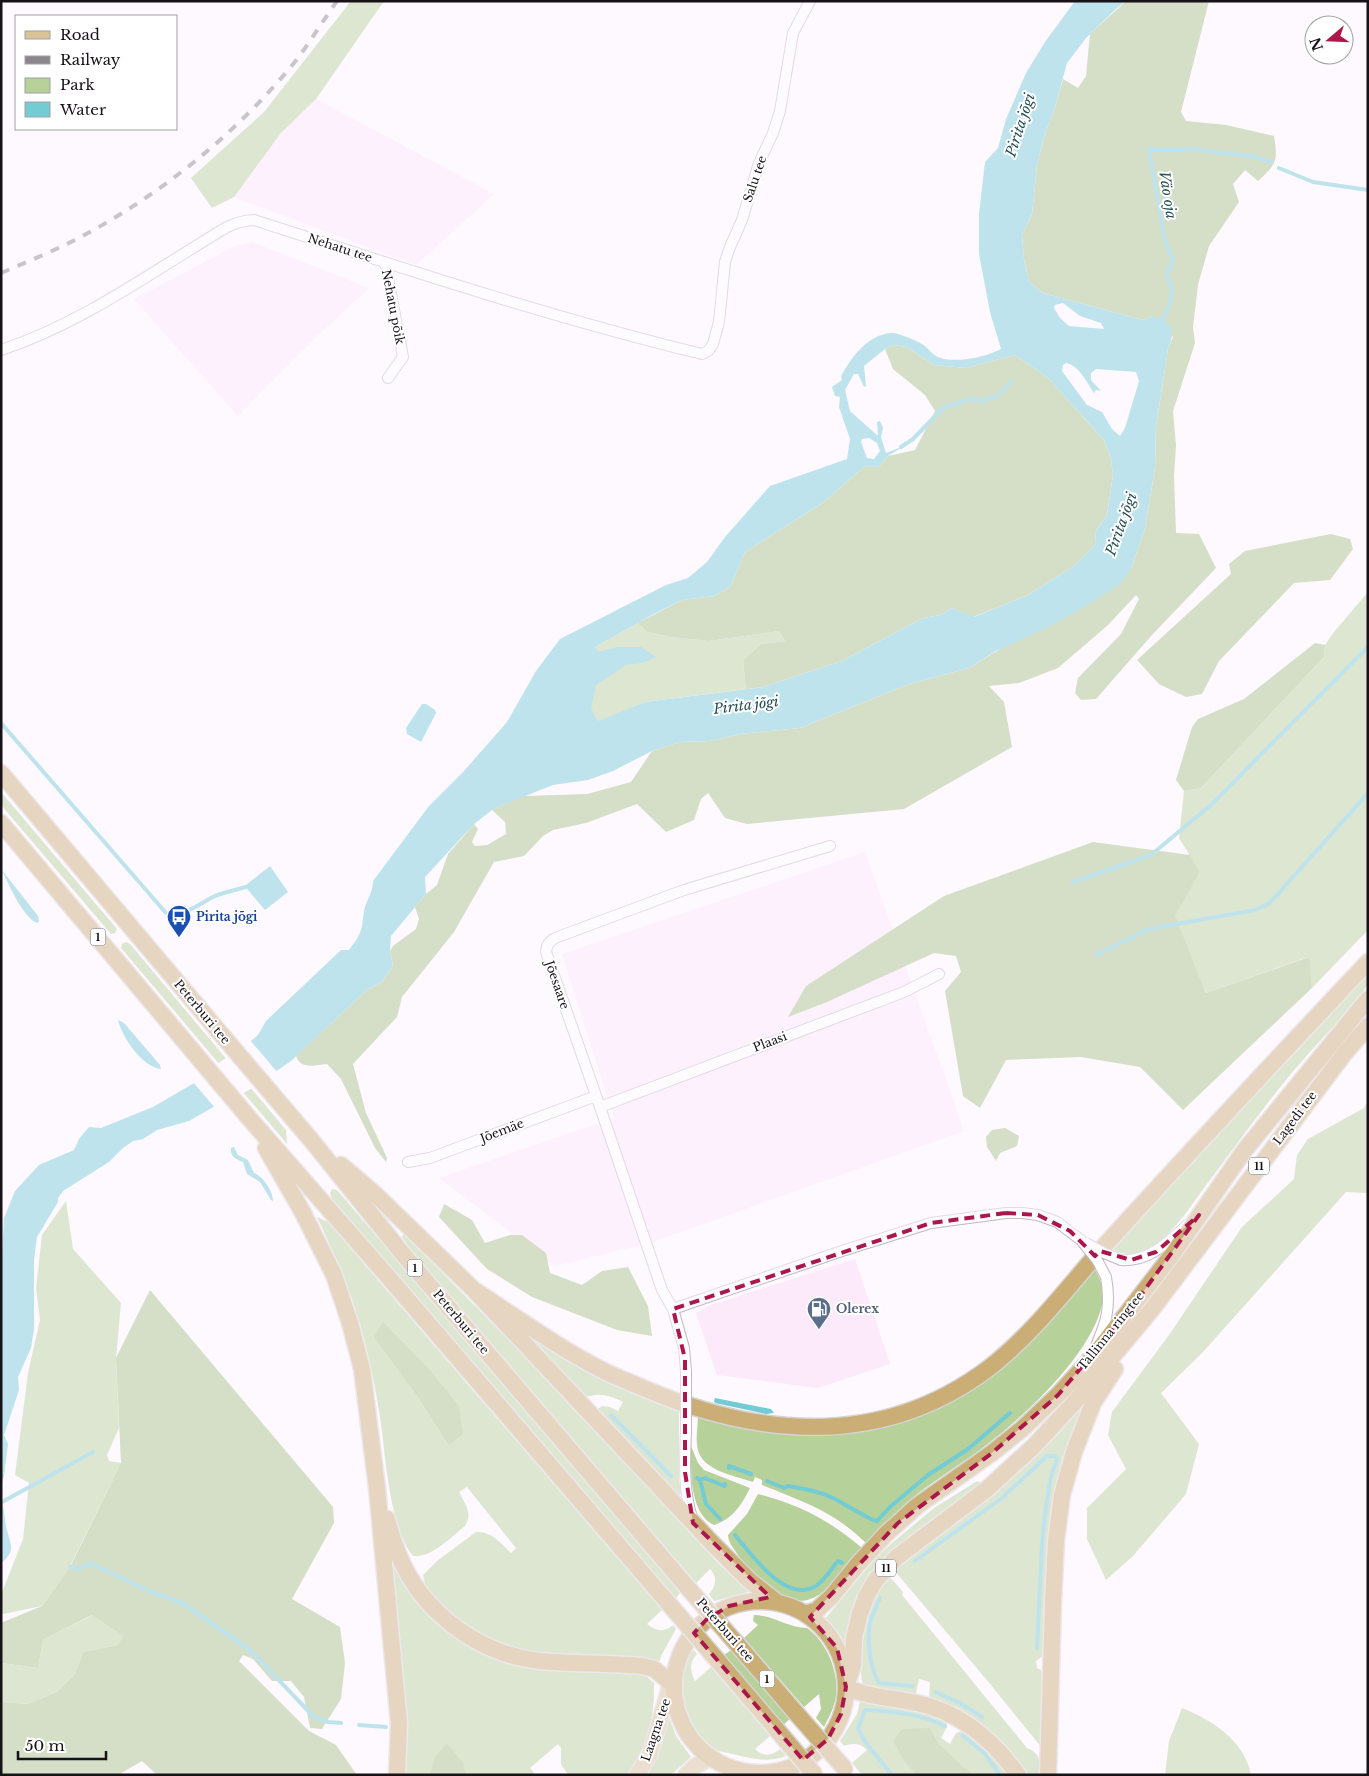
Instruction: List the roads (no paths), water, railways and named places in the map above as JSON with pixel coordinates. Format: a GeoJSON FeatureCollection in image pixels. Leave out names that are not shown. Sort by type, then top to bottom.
{"type":"FeatureCollection","features":[{"type":"Feature","properties":{"kind":"highway","name":"Peterburi tee"},"geometry":{"type":"LineString","coordinates":[[1,773],[312,1141],[402,1253],[848,1772]]}},
{"type":"Feature","properties":{"kind":"highway","name":"Peterburi tee"},"geometry":{"type":"LineString","coordinates":[[1,823],[248,1118],[384,1271],[815,1775]]}},
{"type":"Feature","properties":{"kind":"highway"},"geometry":{"type":"LineString","coordinates":[[474,1290],[541,1334],[602,1370],[666,1398],[719,1415],[766,1424],[820,1428],[860,1424],[902,1414],[960,1387],[989,1368],[1016,1346],[1120,1228],[1368,962]]}},
{"type":"Feature","properties":{"kind":"highway","name":"Tallinna ringtee"},"geometry":{"type":"LineString","coordinates":[[805,1614],[817,1610],[832,1596],[858,1563],[917,1506],[992,1453],[1022,1428],[1058,1395],[1094,1356],[1172,1254],[1244,1151],[1368,999]]}},
{"type":"Feature","properties":{"kind":"highway","name":"Lagedi tee"},"geometry":{"type":"LineString","coordinates":[[1152,1308],[1338,1062],[1368,1026]]}},
{"type":"Feature","properties":{"kind":"highway"},"geometry":{"type":"LineString","coordinates":[[248,1118],[303,1213],[334,1275],[350,1323],[362,1369],[377,1488],[399,1723],[397,1775]]}},
{"type":"Feature","properties":{"kind":"highway"},"geometry":{"type":"LineString","coordinates":[[312,1141],[375,1194],[474,1290],[750,1581],[778,1603]]}},
{"type":"Feature","properties":{"kind":"highway"},"geometry":{"type":"LineString","coordinates":[[1048,1775],[1053,1584],[1062,1496],[1074,1452],[1093,1403],[1152,1308]]}},
{"type":"Feature","properties":{"kind":"highway","name":"Tallinna ringtee"},"geometry":{"type":"LineString","coordinates":[[846,1687],[853,1665],[854,1638],[860,1613],[875,1581],[897,1557],[987,1489],[1034,1446],[1098,1376],[1152,1308]]}},
{"type":"Feature","properties":{"kind":"highway"},"geometry":{"type":"LineString","coordinates":[[377,1488],[391,1534],[408,1576],[433,1609],[485,1647],[511,1656],[539,1661],[642,1666],[659,1672],[671,1683]]}},
{"type":"Feature","properties":{"kind":"highway"},"geometry":{"type":"LineString","coordinates":[[753,1601],[778,1603],[795,1608],[825,1631],[837,1648],[844,1668],[846,1687],[841,1714],[828,1739],[808,1758],[782,1770],[752,1772],[736,1771],[711,1757],[694,1742],[682,1722],[671,1683],[677,1659],[690,1637],[707,1619],[729,1606],[753,1601]]}},
{"type":"Feature","properties":{"kind":"highway"},"geometry":{"type":"LineString","coordinates":[[846,1687],[860,1693],[919,1704],[940,1710],[965,1722],[986,1737],[1018,1775]]}},
{"type":"Feature","properties":{"kind":"main road","name":"Laagna tee"},"geometry":{"type":"LineString","coordinates":[[637,1775],[650,1754],[671,1683]]}},
{"type":"Feature","properties":{"kind":"main road"},"geometry":{"type":"LineString","coordinates":[[686,1775],[694,1767],[711,1757]]}},
{"type":"Feature","properties":{"kind":"street","name":"Salu tee"},"geometry":{"type":"LineString","coordinates":[[702,354],[708,351],[713,344],[719,322],[725,262],[742,220],[759,163],[773,133],[780,112],[793,33],[810,1]]}},
{"type":"Feature","properties":{"kind":"street","name":"Nehatu tee"},"geometry":{"type":"LineString","coordinates":[[1,350],[42,335],[70,322],[237,222],[254,220],[619,334],[702,354]]}},
{"type":"Feature","properties":{"kind":"street","name":"Nehatu põik"},"geometry":{"type":"LineString","coordinates":[[385,262],[403,357],[388,378]]}},
{"type":"Feature","properties":{"kind":"street","name":"Jõesaare"},"geometry":{"type":"LineString","coordinates":[[694,1523],[687,1502],[685,1480],[686,1371],[684,1348],[673,1309],[662,1290],[546,952],[547,945],[550,941],[572,931],[684,890],[830,846]]}},
{"type":"Feature","properties":{"kind":"street","name":"Plaasi"},"geometry":{"type":"LineString","coordinates":[[600,1107],[904,992],[939,974]]}},
{"type":"Feature","properties":{"kind":"street","name":"Jõemäe"},"geometry":{"type":"LineString","coordinates":[[408,1162],[430,1158],[596,1096]]}},
{"type":"Feature","properties":{"kind":"street"},"geometry":{"type":"LineString","coordinates":[[673,1309],[842,1251],[931,1223],[1006,1213],[1038,1215],[1057,1222],[1080,1240],[1104,1253],[1121,1260],[1131,1260],[1156,1252],[1199,1215]]}},
{"type":"Feature","properties":{"kind":"street"},"geometry":{"type":"LineString","coordinates":[[1080,1240],[1097,1260],[1106,1277],[1109,1291],[1104,1326],[1098,1339],[1094,1356]]}},
{"type":"Feature","properties":{"kind":"water"},"geometry":{"type":"Polygon","coordinates":[[[1075,1],[1126,1],[1086,38],[1067,63],[1037,165],[1032,214],[1022,235],[1024,259],[1029,282],[1043,293],[1143,320],[1153,316],[1164,321],[1171,328],[1172,337],[1168,349],[1156,426],[1155,468],[1145,528],[1131,569],[1119,585],[1081,609],[1047,628],[996,651],[969,668],[909,684],[800,728],[740,734],[710,741],[680,742],[652,751],[613,771],[588,780],[553,785],[492,810],[474,824],[425,877],[426,894],[391,936],[390,951],[393,966],[382,982],[367,990],[291,1061],[278,1070],[189,1121],[157,1130],[143,1139],[133,1141],[109,1162],[63,1191],[37,1237],[34,1260],[34,1329],[31,1348],[18,1377],[19,1390],[4,1435],[8,1444],[1,1486],[1,1279],[4,1218],[15,1191],[39,1165],[74,1150],[79,1139],[89,1127],[101,1128],[153,1107],[201,1079],[228,1060],[258,1035],[266,1021],[341,950],[349,950],[361,930],[364,910],[373,881],[429,806],[464,771],[507,722],[536,671],[560,639],[666,585],[688,578],[707,562],[725,537],[770,486],[847,459],[850,439],[839,407],[840,397],[835,396],[832,387],[842,380],[841,376],[850,362],[868,342],[882,335],[897,334],[922,344],[938,357],[952,360],[979,357],[1001,349],[990,312],[979,254],[979,214],[985,162],[998,148],[1006,119],[1026,73],[1045,42],[1075,1]],[[1063,303],[1055,305],[1054,308],[1060,318],[1069,326],[1104,329],[1101,323],[1080,316],[1063,303]],[[894,345],[885,349],[864,366],[866,386],[864,387],[858,374],[854,374],[845,390],[850,411],[877,435],[877,422],[880,421],[883,428],[881,437],[886,453],[904,446],[888,456],[879,467],[865,466],[824,502],[745,552],[730,587],[714,596],[682,600],[595,647],[598,652],[617,647],[641,647],[656,657],[642,663],[626,665],[596,685],[591,708],[598,721],[645,702],[763,687],[842,661],[923,618],[940,615],[952,608],[974,617],[1028,595],[1074,566],[1095,545],[1096,531],[1107,515],[1113,475],[1111,459],[1104,440],[1048,378],[1015,355],[966,368],[934,365],[907,347],[894,345]],[[1066,363],[1063,365],[1062,371],[1087,405],[1102,412],[1112,429],[1120,436],[1125,428],[1139,381],[1136,372],[1096,369],[1091,373],[1091,380],[1101,391],[1096,390],[1094,393],[1083,375],[1071,365],[1066,363]],[[869,438],[862,439],[861,442],[867,458],[874,459],[880,451],[877,443],[869,438]]]}},
{"type":"Feature","properties":{"kind":"water"},"geometry":{"type":"Polygon","coordinates":[[[422,704],[426,704],[435,710],[436,713],[421,742],[407,734],[406,728],[422,704]]]}},
{"type":"Feature","properties":{"kind":"water"},"geometry":{"type":"Polygon","coordinates":[[[270,866],[288,892],[265,910],[247,889],[246,885],[270,866]]]}},
{"type":"Feature","properties":{"kind":"water"},"geometry":{"type":"Polygon","coordinates":[[[2,870],[38,916],[38,923],[27,915],[22,908],[2,870]]]}},
{"type":"Feature","properties":{"kind":"water"},"geometry":{"type":"Polygon","coordinates":[[[118,1020],[124,1023],[160,1065],[161,1069],[154,1067],[141,1058],[124,1035],[118,1020]]]}},
{"type":"Feature","properties":{"kind":"water"},"geometry":{"type":"Polygon","coordinates":[[[234,1147],[238,1155],[248,1160],[254,1173],[267,1184],[273,1201],[260,1182],[247,1174],[243,1162],[233,1156],[231,1148],[234,1147]]]}},
{"type":"Feature","properties":{"kind":"water"},"geometry":{"type":"Polygon","coordinates":[[[715,1398],[771,1409],[774,1413],[766,1414],[715,1403],[715,1398]]]}},
{"type":"Feature","properties":{"kind":"water"},"geometry":{"type":"Polygon","coordinates":[[[1,1501],[11,1550],[1,1563],[1,1501]]]}},
{"type":"Feature","properties":{"kind":"waterway","name":"Väo oja"},"geometry":{"type":"LineString","coordinates":[[1162,322],[1170,303],[1172,290],[1167,270],[1172,266],[1172,258],[1164,237],[1149,149],[1193,149],[1256,157],[1270,162]]}},
{"type":"Feature","properties":{"kind":"waterway","name":"Väo oja"},"geometry":{"type":"LineString","coordinates":[[1279,168],[1313,182],[1368,190]]}},
{"type":"Feature","properties":{"kind":"waterway"},"geometry":{"type":"LineString","coordinates":[[901,447],[913,439],[943,408],[970,399],[985,400],[999,395],[1012,381]]}},
{"type":"Feature","properties":{"kind":"waterway"},"geometry":{"type":"LineString","coordinates":[[1073,882],[1151,855],[1212,804],[1368,647]]}},
{"type":"Feature","properties":{"kind":"waterway"},"geometry":{"type":"LineString","coordinates":[[1,723],[166,913],[185,912],[215,896],[246,887]]}},
{"type":"Feature","properties":{"kind":"waterway"},"geometry":{"type":"LineString","coordinates":[[1096,955],[1149,929],[1255,910],[1269,904],[1368,793]]}},
{"type":"Feature","properties":{"kind":"waterway"},"geometry":{"type":"LineString","coordinates":[[767,1481],[784,1488],[788,1486],[824,1494],[877,1521],[890,1507],[928,1475],[968,1449],[1010,1413]]}},
{"type":"Feature","properties":{"kind":"waterway"},"geometry":{"type":"LineString","coordinates":[[611,1415],[671,1476]]}},
{"type":"Feature","properties":{"kind":"waterway"},"geometry":{"type":"LineString","coordinates":[[2,1502],[93,1452]]}},
{"type":"Feature","properties":{"kind":"waterway"},"geometry":{"type":"LineString","coordinates":[[915,1561],[1002,1498],[1047,1456],[1055,1456],[1057,1459],[1050,1481],[1042,1544],[1037,1648]]}},
{"type":"Feature","properties":{"kind":"waterway"},"geometry":{"type":"LineString","coordinates":[[729,1468],[729,1466],[751,1474]]}},
{"type":"Feature","properties":{"kind":"waterway"},"geometry":{"type":"LineString","coordinates":[[697,1478],[700,1480],[706,1504],[720,1519]]}},
{"type":"Feature","properties":{"kind":"waterway"},"geometry":{"type":"LineString","coordinates":[[700,1480],[705,1478],[724,1486],[725,1484]]}},
{"type":"Feature","properties":{"kind":"waterway"},"geometry":{"type":"LineString","coordinates":[[735,1535],[759,1564],[780,1583],[792,1588],[803,1590],[814,1587],[824,1579],[838,1561],[842,1563]]}},
{"type":"Feature","properties":{"kind":"waterway"},"geometry":{"type":"LineString","coordinates":[[70,1567],[79,1569],[90,1563],[151,1592],[182,1603],[250,1650],[314,1717],[328,1722],[341,1723]]}},
{"type":"Feature","properties":{"kind":"waterway"},"geometry":{"type":"LineString","coordinates":[[880,1598],[871,1620],[869,1634],[873,1670],[879,1683],[913,1686]]}},
{"type":"Feature","properties":{"kind":"waterway"},"geometry":{"type":"LineString","coordinates":[[935,1692],[960,1703],[982,1717]]}},
{"type":"Feature","properties":{"kind":"waterway"},"geometry":{"type":"LineString","coordinates":[[892,1775],[866,1743],[858,1729],[865,1710],[906,1714],[945,1726]]}},
{"type":"Feature","properties":{"kind":"waterway"},"geometry":{"type":"LineString","coordinates":[[359,1725],[386,1727]]}},
{"type":"Feature","properties":{"kind":"waterway"},"geometry":{"type":"LineString","coordinates":[[962,1735],[984,1753],[1000,1775]]}},
{"type":"Feature","properties":{"kind":"railway"},"geometry":{"type":"LineString","coordinates":[[1,273],[77,239],[107,222],[194,162],[247,115],[271,89],[300,56],[337,1]]}},
{"type":"Feature","properties":{"kind":"place","name":"Pirita jõgi"},"geometry":{"type":"Point","coordinates":[179,938]}},
{"type":"Feature","properties":{"kind":"place","name":"Olerex"},"geometry":{"type":"Point","coordinates":[819,1330]}}]}
